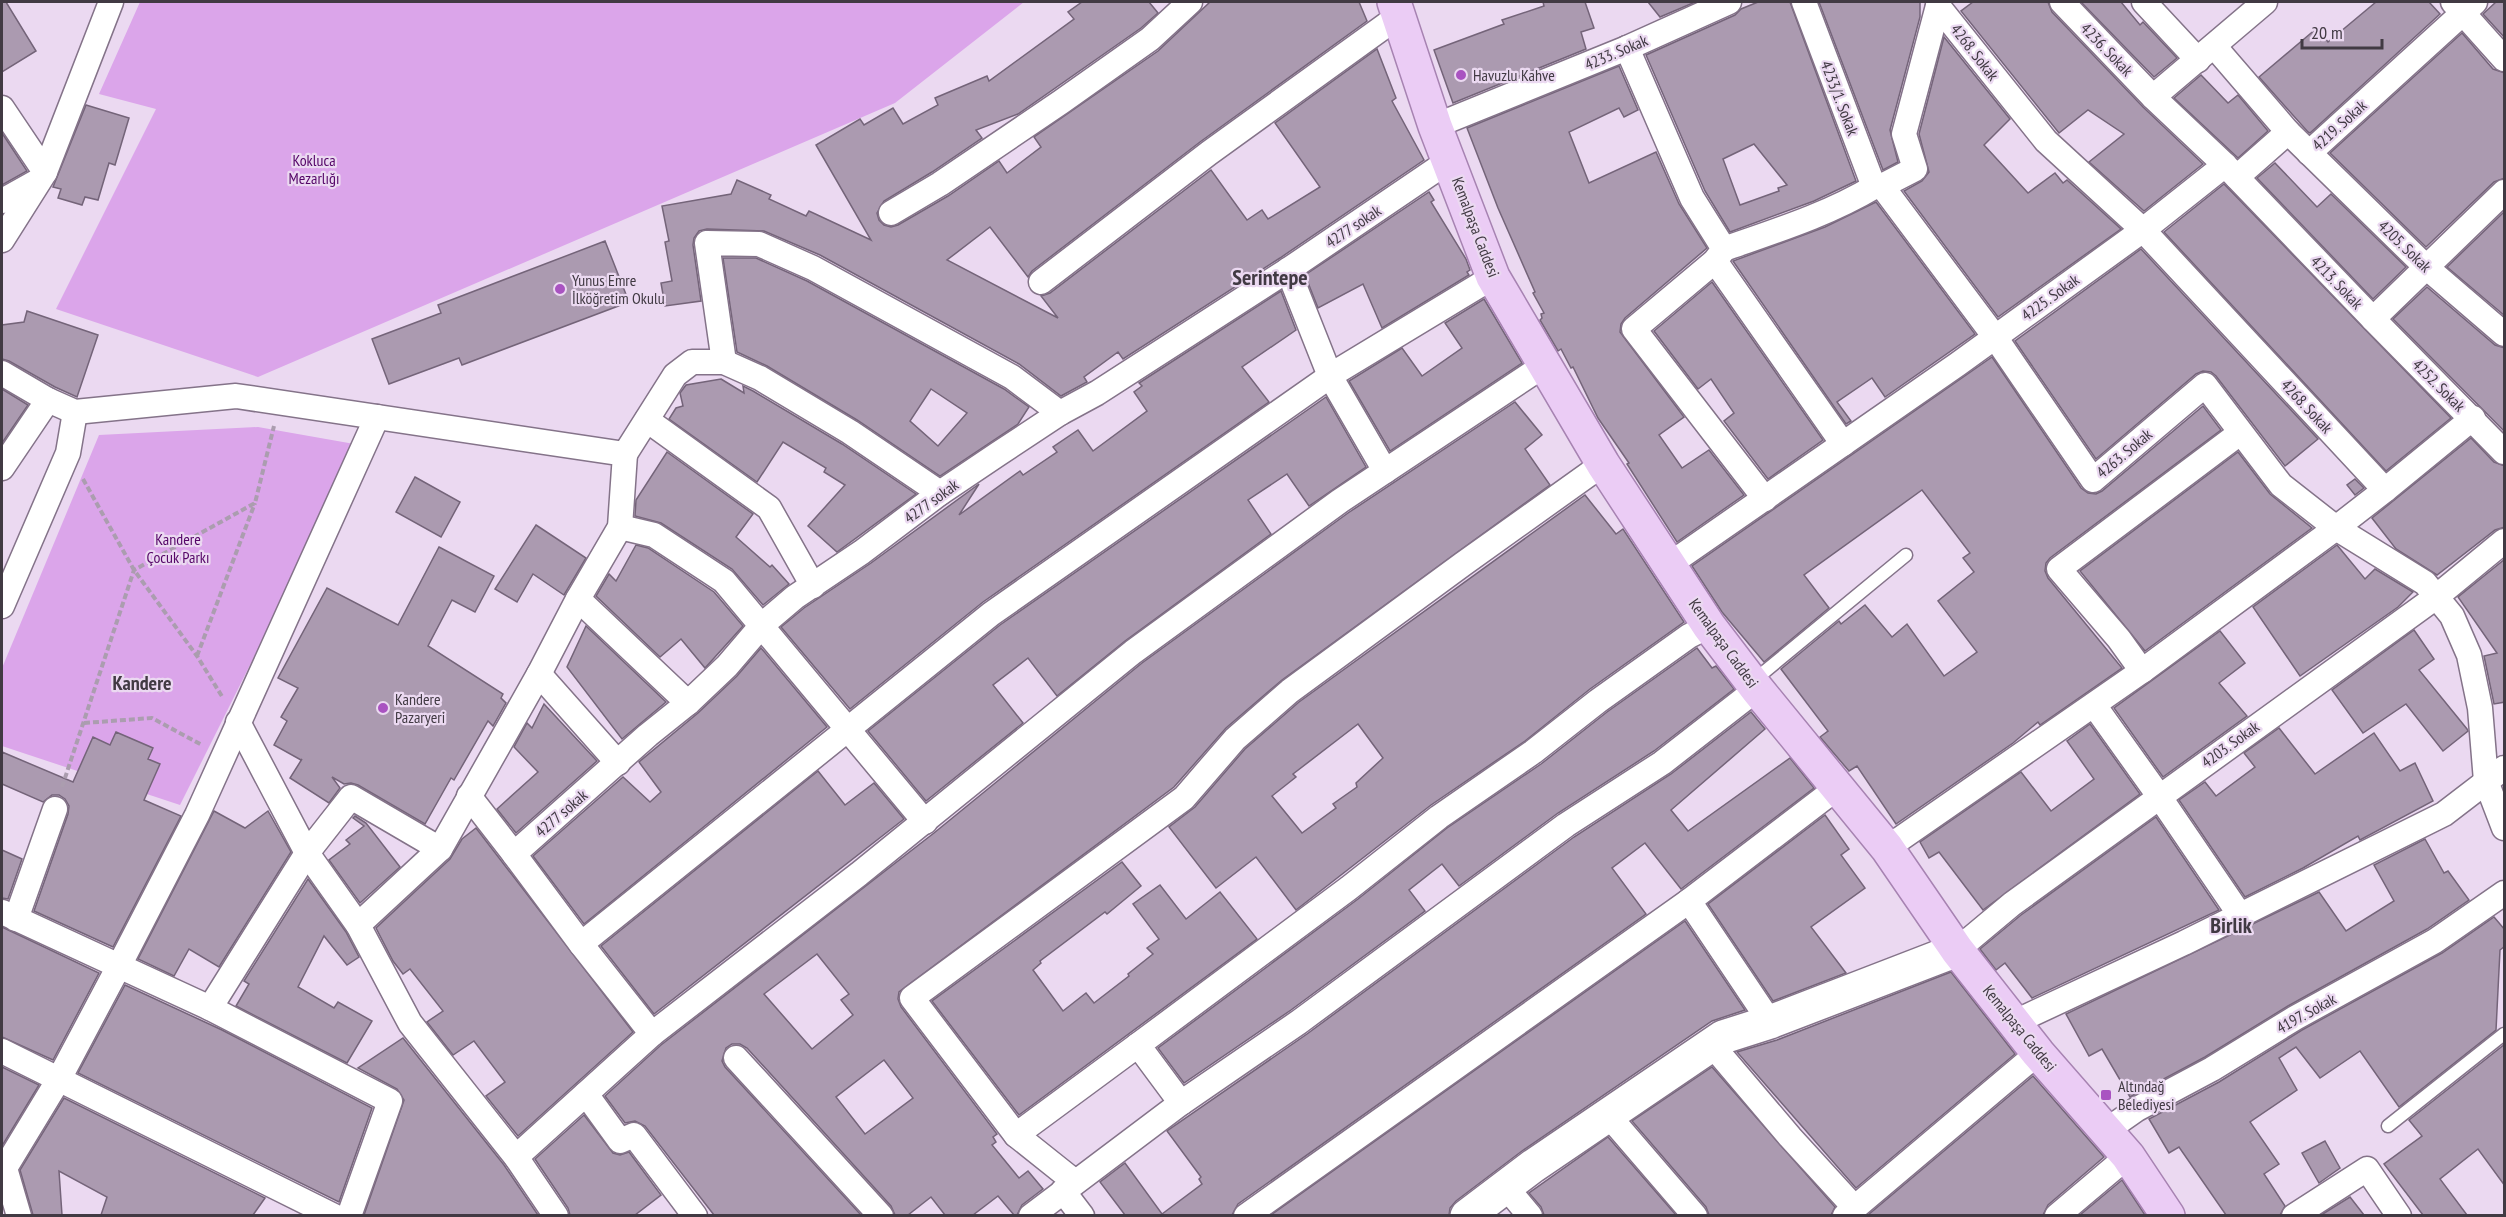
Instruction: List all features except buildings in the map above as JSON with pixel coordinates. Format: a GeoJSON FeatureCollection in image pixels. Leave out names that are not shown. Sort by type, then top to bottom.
{"type":"FeatureCollection","features":[{"type":"Feature","properties":{"kind":"main road","name":"Kemalpaşa Caddesi"},"geometry":{"type":"LineString","coordinates":[[1397,8],[1435,126],[1450,160],[1493,277],[1603,464],[1709,626],[1887,848],[1957,950],[2038,1053],[2128,1156],[2168,1215]]}},
{"type":"Feature","properties":{"kind":"main road"},"geometry":{"type":"LineString","coordinates":[[1467,1215],[1723,1037],[1770,1022],[1957,950]]}},
{"type":"Feature","properties":{"kind":"street"},"geometry":{"type":"LineString","coordinates":[[2,240],[43,175],[111,2]]}},
{"type":"Feature","properties":{"kind":"street"},"geometry":{"type":"LineString","coordinates":[[891,213],[940,184],[1061,102],[1150,39],[1190,2]]}},
{"type":"Feature","properties":{"kind":"street","name":"4233. Sokak"},"geometry":{"type":"LineString","coordinates":[[1435,126],[1627,48],[1729,2]]}},
{"type":"Feature","properties":{"kind":"street","name":"4233/1. Sokak"},"geometry":{"type":"LineString","coordinates":[[1804,2],[1878,186]]}},
{"type":"Feature","properties":{"kind":"street","name":"4236. Sokak"},"geometry":{"type":"LineString","coordinates":[[2062,2],[2153,97]]}},
{"type":"Feature","properties":{"kind":"street","name":"4219. Sokak"},"geometry":{"type":"LineString","coordinates":[[2144,2],[2206,53],[2309,153],[2464,5]]}},
{"type":"Feature","properties":{"kind":"street"},"geometry":{"type":"LineString","coordinates":[[2231,171],[2153,97],[2263,2]]}},
{"type":"Feature","properties":{"kind":"street"},"geometry":{"type":"LineString","coordinates":[[1765,499],[1634,329],[1719,255],[1851,201],[1915,169],[1904,134],[1939,4]]}},
{"type":"Feature","properties":{"kind":"street","name":"4268. Sokak"},"geometry":{"type":"LineString","coordinates":[[1939,4],[2046,141],[2143,230],[2385,490]]}},
{"type":"Feature","properties":{"kind":"street"},"geometry":{"type":"LineString","coordinates":[[2464,5],[2505,59]]}},
{"type":"Feature","properties":{"kind":"street"},"geometry":{"type":"LineString","coordinates":[[1041,282],[1397,8]]}},
{"type":"Feature","properties":{"kind":"street"},"geometry":{"type":"LineString","coordinates":[[1627,48],[1719,255],[1843,444]]}},
{"type":"Feature","properties":{"kind":"street"},"geometry":{"type":"LineString","coordinates":[[2,108],[43,175]]}},
{"type":"Feature","properties":{"kind":"street","name":"4225. Sokak"},"geometry":{"type":"LineString","coordinates":[[1670,564],[1995,337],[2143,230],[2288,132]]}},
{"type":"Feature","properties":{"kind":"street","name":"4205. Sokak"},"geometry":{"type":"LineString","coordinates":[[2309,153],[2426,267],[2505,334]]}},
{"type":"Feature","properties":{"kind":"street","name":"4277 sokak"},"geometry":{"type":"LineString","coordinates":[[514,854],[648,735],[688,703],[727,666],[762,625],[795,597],[862,552],[940,493],[1060,413],[1097,393],[1288,270],[1450,160]]}},
{"type":"Feature","properties":{"kind":"street","name":"4213. Sokak"},"geometry":{"type":"LineString","coordinates":[[2231,171],[2373,319],[2505,192]]}},
{"type":"Feature","properties":{"kind":"street"},"geometry":{"type":"LineString","coordinates":[[2,201],[43,175]]}},
{"type":"Feature","properties":{"kind":"street","name":"4263. Sokak"},"geometry":{"type":"LineString","coordinates":[[1878,186],[1995,337],[2093,480],[2205,385],[2281,485],[2336,528]]}},
{"type":"Feature","properties":{"kind":"street"},"geometry":{"type":"LineString","coordinates":[[724,362],[707,243],[759,244],[813,268],[1012,377],[1060,413]]}},
{"type":"Feature","properties":{"kind":"street"},"geometry":{"type":"LineString","coordinates":[[1288,270],[1330,376],[1385,471]]}},
{"type":"Feature","properties":{"kind":"street"},"geometry":{"type":"LineString","coordinates":[[581,945],[991,614],[1330,376],[1493,277]]}},
{"type":"Feature","properties":{"kind":"street","name":"4252. Sokak"},"geometry":{"type":"LineString","coordinates":[[2373,319],[2505,452]]}},
{"type":"Feature","properties":{"kind":"street"},"geometry":{"type":"LineString","coordinates":[[358,925],[440,849],[539,674],[578,598],[620,528],[625,454],[675,375],[692,362],[724,362],[760,378],[850,432],[940,493]]}},
{"type":"Feature","properties":{"kind":"street"},"geometry":{"type":"LineString","coordinates":[[516,1157],[652,1034],[925,822],[1133,652],[1340,501],[1546,364]]}},
{"type":"Feature","properties":{"kind":"street"},"geometry":{"type":"LineString","coordinates":[[2,373],[48,400],[75,412],[236,396],[625,454]]}},
{"type":"Feature","properties":{"kind":"street"},"geometry":{"type":"LineString","coordinates":[[2,468],[48,400]]}},
{"type":"Feature","properties":{"kind":"street"},"geometry":{"type":"LineString","coordinates":[[2,606],[68,453],[75,412]]}},
{"type":"Feature","properties":{"kind":"street"},"geometry":{"type":"LineString","coordinates":[[19,1215],[3,1167],[59,1079],[197,815],[377,417]]}},
{"type":"Feature","properties":{"kind":"street"},"geometry":{"type":"LineString","coordinates":[[1887,848],[2142,671],[2336,528],[2473,418]]}},
{"type":"Feature","properties":{"kind":"street"},"geometry":{"type":"LineString","coordinates":[[647,420],[769,508],[813,586]]}},
{"type":"Feature","properties":{"kind":"street"},"geometry":{"type":"LineString","coordinates":[[2142,671],[2060,568],[2240,433]]}},
{"type":"Feature","properties":{"kind":"street"},"geometry":{"type":"LineString","coordinates":[[1082,1215],[1069,1186],[1016,1135],[912,998],[1176,804],[1235,739],[1290,692],[1426,590],[1603,464]]}},
{"type":"Feature","properties":{"kind":"street"},"geometry":{"type":"LineString","coordinates":[[620,528],[654,535],[724,581],[925,822]]}},
{"type":"Feature","properties":{"kind":"street"},"geometry":{"type":"LineString","coordinates":[[2336,528],[2425,583],[2452,616],[2469,655],[2505,828]]}},
{"type":"Feature","properties":{"kind":"street","name":"4203. Sokak"},"geometry":{"type":"LineString","coordinates":[[1957,950],[2012,904],[2436,597],[2505,541]]}},
{"type":"Feature","properties":{"kind":"street"},"geometry":{"type":"LineString","coordinates":[[578,598],[688,703]]}},
{"type":"Feature","properties":{"kind":"street"},"geometry":{"type":"LineString","coordinates":[[1016,1135],[1349,888],[1439,817],[1533,752],[1598,701],[1689,636],[1709,626]]}},
{"type":"Feature","properties":{"kind":"street"},"geometry":{"type":"LineString","coordinates":[[539,674],[618,763]]}},
{"type":"Feature","properties":{"kind":"street"},"geometry":{"type":"LineString","coordinates":[[1031,1215],[1181,1103],[1299,1022],[1566,825],[1662,764],[1755,686]]}},
{"type":"Feature","properties":{"kind":"street"},"geometry":{"type":"LineString","coordinates":[[2094,705],[2240,915]]}},
{"type":"Feature","properties":{"kind":"street"},"geometry":{"type":"LineString","coordinates":[[238,722],[307,853],[358,925],[410,1023],[516,1157],[556,1215]]}},
{"type":"Feature","properties":{"kind":"street"},"geometry":{"type":"LineString","coordinates":[[2015,1022],[2240,915],[2444,814],[2495,775]]}},
{"type":"Feature","properties":{"kind":"street"},"geometry":{"type":"LineString","coordinates":[[1246,1215],[1689,901],[1838,788]]}},
{"type":"Feature","properties":{"kind":"street"},"geometry":{"type":"LineString","coordinates":[[469,796],[581,945],[652,1034]]}},
{"type":"Feature","properties":{"kind":"street"},"geometry":{"type":"LineString","coordinates":[[210,1008],[307,853],[351,797],[440,849]]}},
{"type":"Feature","properties":{"kind":"street"},"geometry":{"type":"LineString","coordinates":[[55,809],[9,916],[210,1008],[390,1101],[349,1215]]}},
{"type":"Feature","properties":{"kind":"street","name":"4197. Sokak"},"geometry":{"type":"LineString","coordinates":[[2107,1130],[2137,1109],[2212,1069],[2295,1018],[2435,941],[2505,893]]}},
{"type":"Feature","properties":{"kind":"street"},"geometry":{"type":"LineString","coordinates":[[1689,901],[1770,1022]]}},
{"type":"Feature","properties":{"kind":"street"},"geometry":{"type":"LineString","coordinates":[[1712,1044],[1850,1211],[2038,1053]]}},
{"type":"Feature","properties":{"kind":"street"},"geometry":{"type":"LineString","coordinates":[[1137,1045],[1181,1103]]}},
{"type":"Feature","properties":{"kind":"street"},"geometry":{"type":"LineString","coordinates":[[2,1051],[334,1215]]}},
{"type":"Feature","properties":{"kind":"street"},"geometry":{"type":"LineString","coordinates":[[736,1058],[881,1215]]}},
{"type":"Feature","properties":{"kind":"street"},"geometry":{"type":"LineString","coordinates":[[586,1094],[621,1141],[634,1135],[695,1215]]}},
{"type":"Feature","properties":{"kind":"street"},"geometry":{"type":"LineString","coordinates":[[1608,1115],[1695,1215]]}},
{"type":"Feature","properties":{"kind":"street"},"geometry":{"type":"LineString","coordinates":[[2057,1215],[2128,1156]]}},
{"type":"Feature","properties":{"kind":"street"},"geometry":{"type":"LineString","coordinates":[[2294,1215],[2367,1169],[2399,1215]]}},
{"type":"Feature","properties":{"kind":"street"},"geometry":{"type":"LineString","coordinates":[[1506,1186],[1530,1215]]}},
{"type":"Feature","properties":{"kind":"lane"},"geometry":{"type":"LineString","coordinates":[[1755,686],[1906,555]]}},
{"type":"Feature","properties":{"kind":"lane"},"geometry":{"type":"LineString","coordinates":[[2388,1126],[2505,1034]]}},
{"type":"Feature","properties":{"kind":"path"},"geometry":{"type":"LineString","coordinates":[[197,656],[255,503],[280,402]]}},
{"type":"Feature","properties":{"kind":"path"},"geometry":{"type":"LineString","coordinates":[[68,453],[134,570],[197,656],[238,722]]}},
{"type":"Feature","properties":{"kind":"path"},"geometry":{"type":"LineString","coordinates":[[55,809],[134,570],[255,503]]}},
{"type":"Feature","properties":{"kind":"path"},"geometry":{"type":"LineString","coordinates":[[84,723],[152,718],[223,756]]}},
{"type":"Feature","properties":{"kind":"green space","name":"Kokluca Mezarlığı"},"geometry":{"type":"Polygon","coordinates":[[[140,2],[1024,2],[895,103],[258,377],[56,309],[156,109],[99,94],[140,2]]]}},
{"type":"Feature","properties":{"kind":"green space","name":"Kandere Çocuk Parkı"},"geometry":{"type":"Polygon","coordinates":[[[258,427],[360,445],[180,805],[2,746],[2,668],[99,435],[258,427]]]}},
{"type":"Feature","properties":{"kind":"place","name":"Havuzlu Kahve"},"geometry":{"type":"Point","coordinates":[1461,75]}},
{"type":"Feature","properties":{"kind":"place","name":"Yunus Emre İlköğretim Okulu"},"geometry":{"type":"Point","coordinates":[560,289]}},
{"type":"Feature","properties":{"kind":"place","name":"Kandere Pazaryeri"},"geometry":{"type":"Point","coordinates":[383,708]}},
{"type":"Feature","properties":{"kind":"place","name":"Altındağ Belediyesi"},"geometry":{"type":"Point","coordinates":[2106,1095]}},
{"type":"Feature","properties":{"kind":"district","name":"Serintepe"},"geometry":{"type":"Point","coordinates":[1270,277]}},
{"type":"Feature","properties":{"kind":"district","name":"Kandere"},"geometry":{"type":"Point","coordinates":[142,683]}},
{"type":"Feature","properties":{"kind":"district","name":"Birlik"},"geometry":{"type":"Point","coordinates":[2231,925]}}]}
